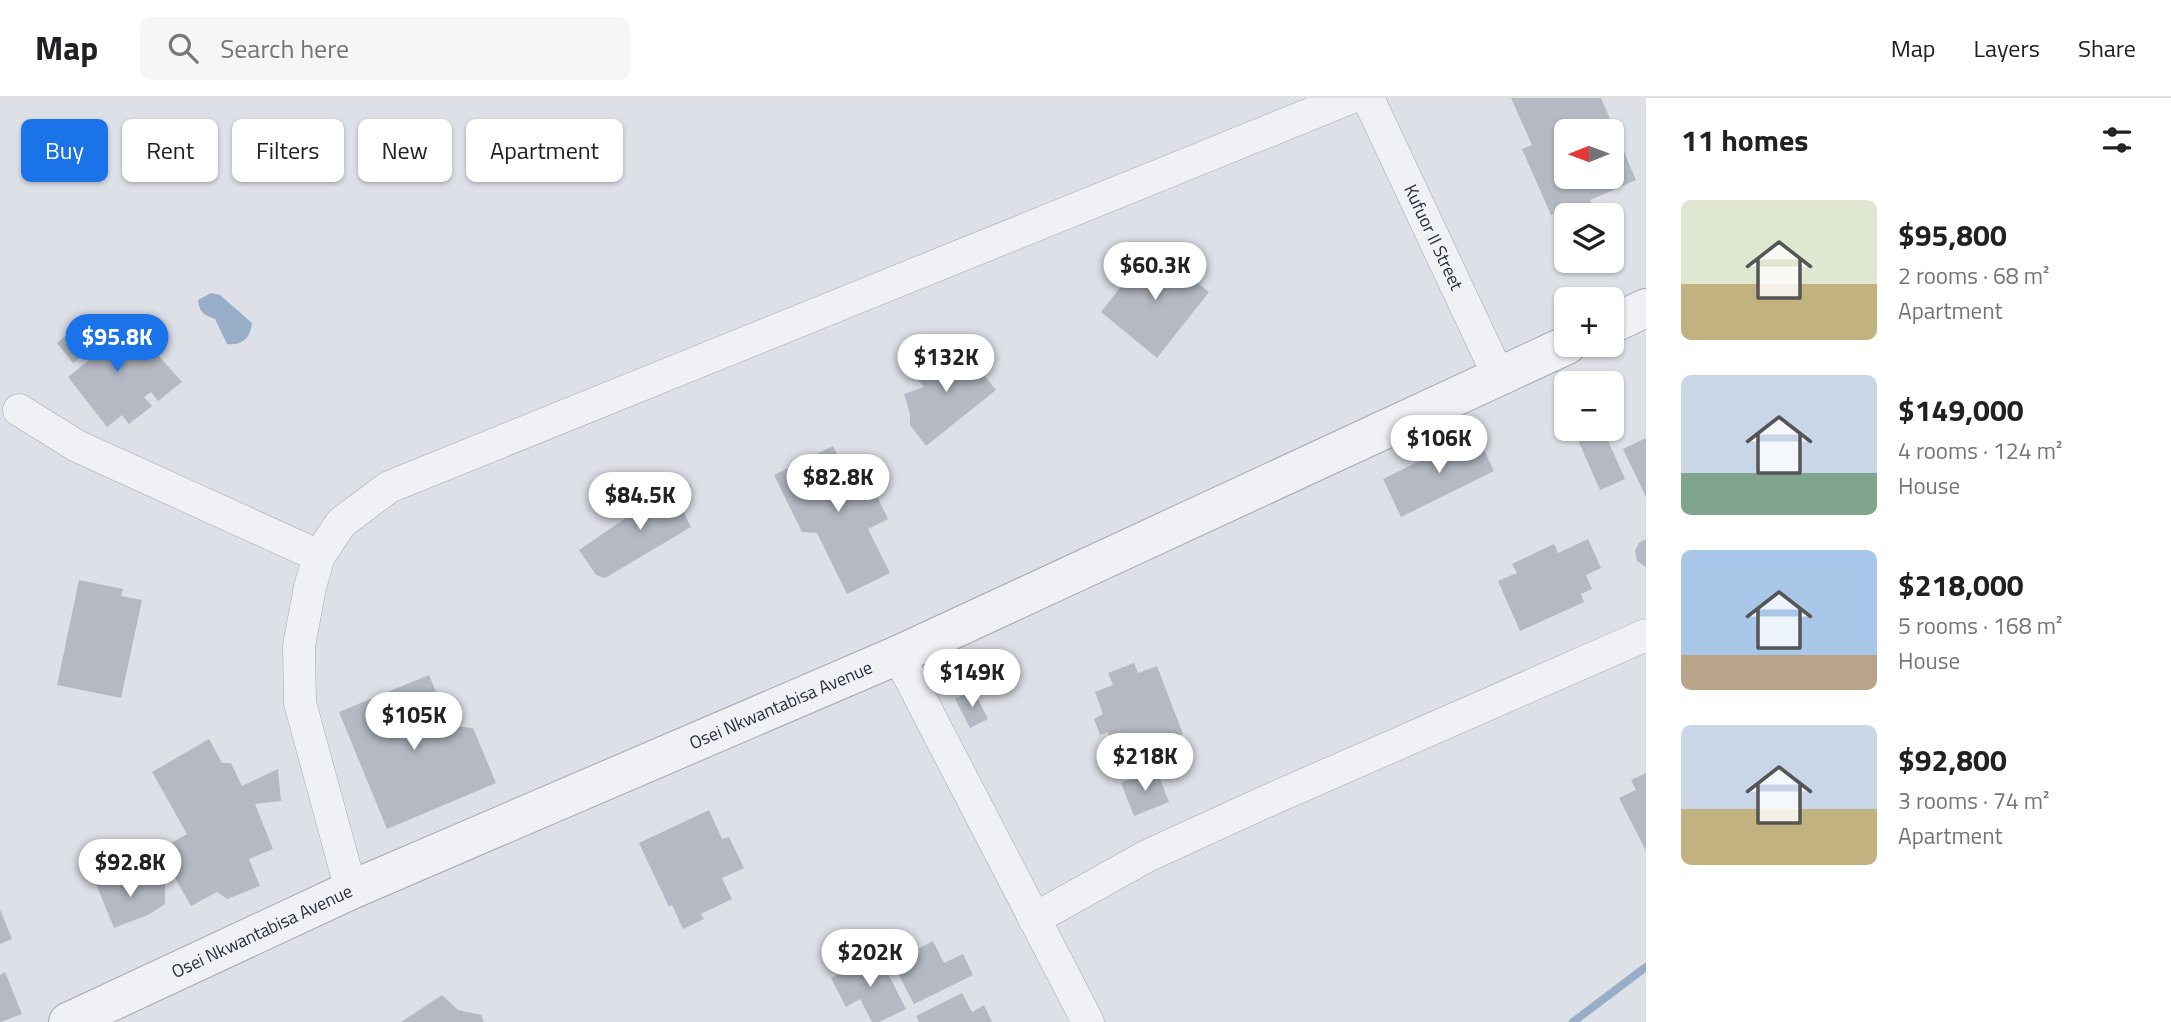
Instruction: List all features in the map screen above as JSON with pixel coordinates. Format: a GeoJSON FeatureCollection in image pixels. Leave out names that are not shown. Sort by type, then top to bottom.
{"type":"FeatureCollection","features":[{"type":"Feature","properties":{"kind":"street"},"geometry":{"type":"LineString","coordinates":[[351,890],[300,703],[299,646],[310,587],[319,556],[341,523],[389,487],[1350,98]]}},
{"type":"Feature","properties":{"kind":"street","name":"Kufuor II Street"},"geometry":{"type":"LineString","coordinates":[[1368,98],[1499,377]]}},
{"type":"Feature","properties":{"kind":"street"},"geometry":{"type":"LineString","coordinates":[[1624,318],[1646,308]]}},
{"type":"Feature","properties":{"kind":"street","name":"Osei Nkwantabisa Avenue"},"geometry":{"type":"LineString","coordinates":[[68,1022],[351,890],[898,655],[1554,351]]}},
{"type":"Feature","properties":{"kind":"street"},"geometry":{"type":"LineString","coordinates":[[19,410],[77,446],[319,556]]}},
{"type":"Feature","properties":{"kind":"street"},"geometry":{"type":"LineString","coordinates":[[1034,919],[1147,856],[1646,635]]}},
{"type":"Feature","properties":{"kind":"street"},"geometry":{"type":"LineString","coordinates":[[898,655],[1088,1022]]}},
{"type":"Feature","properties":{"kind":"water"},"geometry":{"type":"Polygon","coordinates":[[[211,293],[220,295],[252,323],[250,333],[241,342],[227,344],[215,319],[201,310],[198,300],[211,293]]]}},
{"type":"Feature","properties":{"kind":"building"},"geometry":{"type":"Polygon","coordinates":[[[1511,98],[1601,98],[1610,119],[1554,119],[1554,189],[1615,189],[1590,200],[1591,203],[1554,203],[1554,214],[1551,215],[1522,149],[1532,145],[1511,98]]]}},
{"type":"Feature","properties":{"kind":"building"},"geometry":{"type":"Polygon","coordinates":[[[1624,152],[1636,180],[1624,185],[1624,152]]]}},
{"type":"Feature","properties":{"kind":"building"},"geometry":{"type":"Polygon","coordinates":[[[1153,246],[1209,292],[1157,358],[1101,312],[1153,246]]]}},
{"type":"Feature","properties":{"kind":"building"},"geometry":{"type":"Polygon","coordinates":[[[85,320],[106,347],[131,330],[146,349],[150,346],[182,382],[158,401],[151,392],[144,397],[152,406],[129,424],[122,415],[107,427],[68,377],[93,357],[89,351],[73,363],[57,343],[85,320]]]}},
{"type":"Feature","properties":{"kind":"building"},"geometry":{"type":"Polygon","coordinates":[[[958,343],[996,390],[926,446],[910,425],[904,394],[924,387],[915,377],[958,343]]]}},
{"type":"Feature","properties":{"kind":"building"},"geometry":{"type":"Polygon","coordinates":[[[1476,433],[1494,471],[1401,517],[1383,479],[1476,433]]]}},
{"type":"Feature","properties":{"kind":"building"},"geometry":{"type":"Polygon","coordinates":[[[1646,438],[1646,497],[1623,449],[1646,438]]]}},
{"type":"Feature","properties":{"kind":"building"},"geometry":{"type":"Polygon","coordinates":[[[1578,441],[1608,441],[1625,479],[1600,490],[1578,441]]]}},
{"type":"Feature","properties":{"kind":"building"},"geometry":{"type":"Polygon","coordinates":[[[833,446],[841,462],[857,455],[888,519],[868,529],[890,573],[847,594],[817,533],[802,532],[774,475],[833,446]]]}},
{"type":"Feature","properties":{"kind":"building"},"geometry":{"type":"Polygon","coordinates":[[[677,483],[691,485],[689,503],[684,513],[691,527],[605,578],[596,575],[579,550],[677,483]]]}},
{"type":"Feature","properties":{"kind":"building"},"geometry":{"type":"Polygon","coordinates":[[[1588,539],[1601,568],[1586,575],[1592,589],[1581,594],[1584,602],[1520,631],[1498,581],[1517,573],[1512,564],[1554,544],[1558,553],[1588,539]]]}},
{"type":"Feature","properties":{"kind":"building"},"geometry":{"type":"Polygon","coordinates":[[[1646,539],[1646,567],[1637,561],[1635,551],[1639,543],[1646,539]]]}},
{"type":"Feature","properties":{"kind":"building"},"geometry":{"type":"Polygon","coordinates":[[[79,580],[123,589],[121,596],[142,600],[121,698],[57,685],[79,580]]]}},
{"type":"Feature","properties":{"kind":"building"},"geometry":{"type":"Polygon","coordinates":[[[1134,663],[1138,673],[1157,666],[1183,734],[1118,759],[1108,732],[1100,735],[1094,719],[1103,714],[1095,692],[1113,685],[1108,673],[1134,663]]]}},
{"type":"Feature","properties":{"kind":"building"},"geometry":{"type":"Polygon","coordinates":[[[429,675],[450,726],[473,728],[496,783],[387,829],[339,712],[429,675]]]}},
{"type":"Feature","properties":{"kind":"building"},"geometry":{"type":"Polygon","coordinates":[[[973,690],[988,719],[970,728],[955,699],[973,690]]]}},
{"type":"Feature","properties":{"kind":"building"},"geometry":{"type":"Polygon","coordinates":[[[209,739],[222,763],[231,763],[242,786],[278,769],[281,801],[255,804],[273,849],[249,859],[260,886],[227,899],[217,892],[191,906],[159,850],[187,834],[152,772],[209,739]]]}},
{"type":"Feature","properties":{"kind":"building"},"geometry":{"type":"Polygon","coordinates":[[[1156,769],[1169,802],[1134,816],[1121,783],[1156,769]]]}},
{"type":"Feature","properties":{"kind":"building"},"geometry":{"type":"Polygon","coordinates":[[[1646,773],[1646,851],[1619,798],[1636,790],[1631,780],[1646,773]]]}},
{"type":"Feature","properties":{"kind":"building"},"geometry":{"type":"Polygon","coordinates":[[[709,810],[722,839],[729,837],[744,868],[722,878],[732,899],[701,914],[704,919],[683,929],[672,905],[669,907],[639,843],[709,810]]]}},
{"type":"Feature","properties":{"kind":"building"},"geometry":{"type":"Polygon","coordinates":[[[121,873],[130,883],[165,882],[165,904],[150,914],[114,928],[96,884],[121,873]]]}},
{"type":"Feature","properties":{"kind":"building"},"geometry":{"type":"Polygon","coordinates":[[[0,909],[12,939],[0,944],[0,909]]]}},
{"type":"Feature","properties":{"kind":"building"},"geometry":{"type":"Polygon","coordinates":[[[933,941],[944,963],[963,954],[973,975],[914,1004],[892,962],[933,941]]]}},
{"type":"Feature","properties":{"kind":"building"},"geometry":{"type":"Polygon","coordinates":[[[878,954],[906,1009],[879,1022],[872,1022],[860,999],[846,1007],[831,978],[878,954]]]}},
{"type":"Feature","properties":{"kind":"building"},"geometry":{"type":"Polygon","coordinates":[[[5,972],[22,1014],[0,1022],[0,975],[5,972]]]}},
{"type":"Feature","properties":{"kind":"building"},"geometry":{"type":"Polygon","coordinates":[[[962,993],[972,1012],[984,1005],[992,1022],[919,1022],[916,1016],[962,993]]]}},
{"type":"Feature","properties":{"kind":"building"},"geometry":{"type":"Polygon","coordinates":[[[442,995],[458,1010],[481,1015],[484,1022],[401,1022],[442,995]]]}},
{"type":"Feature","properties":{"kind":"waterway"},"geometry":{"type":"LineString","coordinates":[[1573,1022],[1646,967]]}}]}
